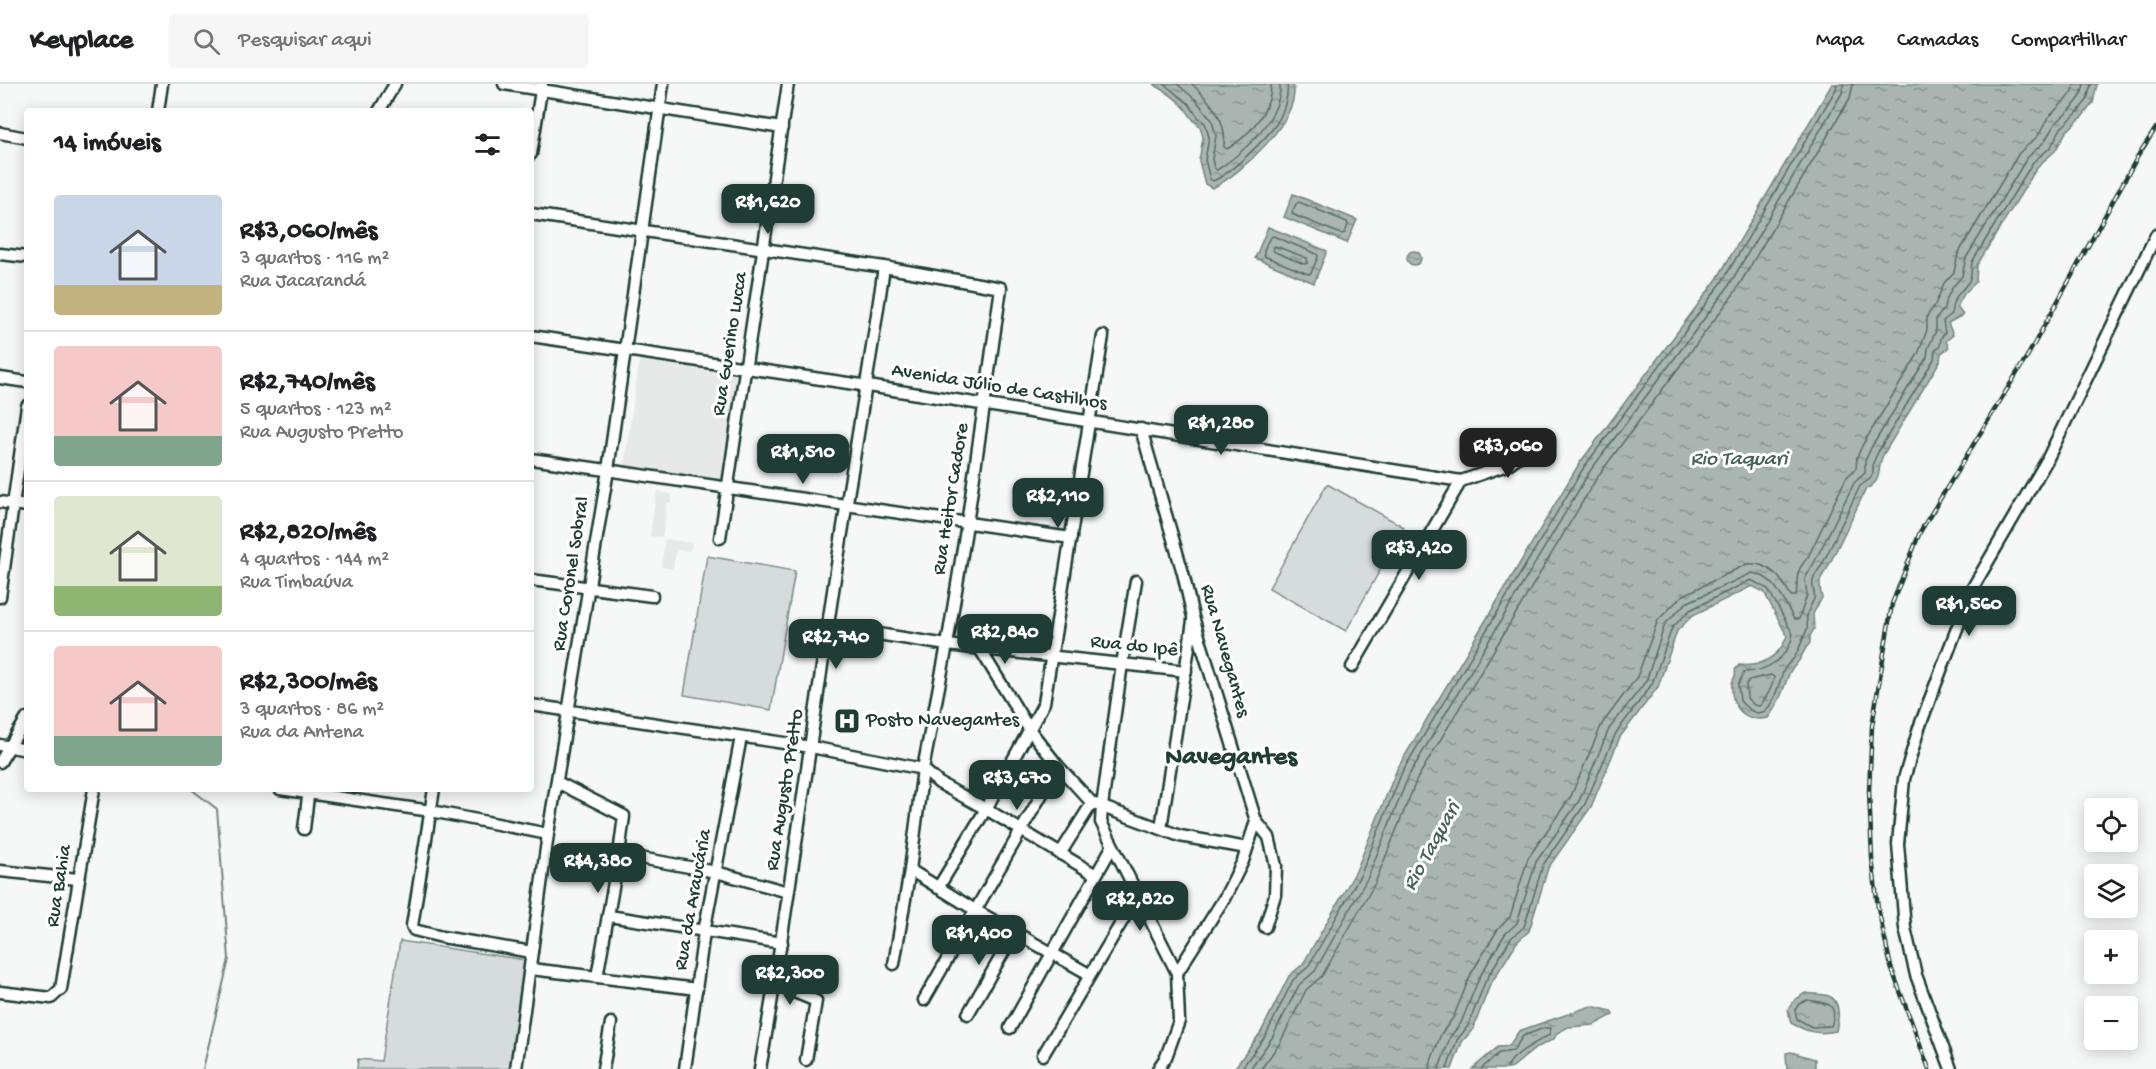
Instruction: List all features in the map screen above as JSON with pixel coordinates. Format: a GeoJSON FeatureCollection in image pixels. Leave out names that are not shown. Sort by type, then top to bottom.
{"type":"FeatureCollection","features":[{"type":"Feature","properties":{"kind":"street"},"geometry":{"type":"LineString","coordinates":[[158,108],[162,84]]}},
{"type":"Feature","properties":{"kind":"street"},"geometry":{"type":"LineString","coordinates":[[381,108],[395,84]]}},
{"type":"Feature","properties":{"kind":"street"},"geometry":{"type":"LineString","coordinates":[[504,84],[541,87],[659,110],[782,128]]}},
{"type":"Feature","properties":{"kind":"street","name":"Rua Coronel Sobral"},"geometry":{"type":"LineString","coordinates":[[516,1069],[548,834],[608,470],[663,84]]}},
{"type":"Feature","properties":{"kind":"street","name":"Rua Guerino Lucca"},"geometry":{"type":"LineString","coordinates":[[720,538],[788,84]]}},
{"type":"Feature","properties":{"kind":"street"},"geometry":{"type":"LineString","coordinates":[[534,134],[541,87]]}},
{"type":"Feature","properties":{"kind":"street"},"geometry":{"type":"LineString","coordinates":[[0,133],[24,137]]}},
{"type":"Feature","properties":{"kind":"street"},"geometry":{"type":"LineString","coordinates":[[534,214],[885,267]]}},
{"type":"Feature","properties":{"kind":"street"},"geometry":{"type":"LineString","coordinates":[[1951,1069],[1916,975],[1905,928],[1898,844],[1904,779],[1919,728],[1972,589],[2047,460],[2156,235]]}},
{"type":"Feature","properties":{"kind":"street"},"geometry":{"type":"LineString","coordinates":[[0,254],[24,257]]}},
{"type":"Feature","properties":{"kind":"street","name":"Rua Heitor Cadore"},"geometry":{"type":"LineString","coordinates":[[885,267],[1000,288],[967,524],[923,769],[910,870],[894,964]]}},
{"type":"Feature","properties":{"kind":"street","name":"Rua Augusto Pretto"},"geometry":{"type":"LineString","coordinates":[[760,1069],[782,943],[846,506],[868,386],[885,267]]}},
{"type":"Feature","properties":{"kind":"street","name":"Avenida Júlio de Castilhos"},"geometry":{"type":"LineString","coordinates":[[534,336],[868,386],[1461,481]]}},
{"type":"Feature","properties":{"kind":"street"},"geometry":{"type":"LineString","coordinates":[[938,888],[986,808],[1044,703],[1103,336]]}},
{"type":"Feature","properties":{"kind":"street"},"geometry":{"type":"LineString","coordinates":[[0,378],[24,382]]}},
{"type":"Feature","properties":{"kind":"street"},"geometry":{"type":"LineString","coordinates":[[0,597],[24,427]]}},
{"type":"Feature","properties":{"kind":"street","name":"Rua Navegantes"},"geometry":{"type":"LineString","coordinates":[[1141,429],[1183,573],[1193,617],[1256,820],[1269,837],[1276,866],[1275,895],[1265,927]]}},
{"type":"Feature","properties":{"kind":"street"},"geometry":{"type":"LineString","coordinates":[[1352,667],[1461,481],[1507,465],[1536,444]]}},
{"type":"Feature","properties":{"kind":"street"},"geometry":{"type":"LineString","coordinates":[[534,459],[1071,538]]}},
{"type":"Feature","properties":{"kind":"street"},"geometry":{"type":"LineString","coordinates":[[0,502],[24,506]]}},
{"type":"Feature","properties":{"kind":"street"},"geometry":{"type":"LineString","coordinates":[[534,580],[652,596]]}},
{"type":"Feature","properties":{"kind":"street"},"geometry":{"type":"LineString","coordinates":[[1137,581],[1097,804],[1101,822],[1112,847],[1177,973],[1179,1022],[1166,1057],[1158,1069]]}},
{"type":"Feature","properties":{"kind":"street"},"geometry":{"type":"LineString","coordinates":[[1161,828],[1193,617]]}},
{"type":"Feature","properties":{"kind":"street","name":"Rua do Ipê"},"geometry":{"type":"LineString","coordinates":[[828,626],[947,645],[1186,671]]}},
{"type":"Feature","properties":{"kind":"street"},"geometry":{"type":"LineString","coordinates":[[980,649],[1029,729],[1058,766],[1097,804],[1180,836],[1247,848]]}},
{"type":"Feature","properties":{"kind":"street"},"geometry":{"type":"LineString","coordinates":[[534,705],[811,747],[923,769],[939,783],[986,808],[1096,875]]}},
{"type":"Feature","properties":{"kind":"street"},"geometry":{"type":"LineString","coordinates":[[0,762],[5,746],[24,722]]}},
{"type":"Feature","properties":{"kind":"street","name":"Rua da Araucária"},"geometry":{"type":"LineString","coordinates":[[684,1069],[698,989],[704,932],[741,737]]}},
{"type":"Feature","properties":{"kind":"street"},"geometry":{"type":"LineString","coordinates":[[5,746],[24,749]]}},
{"type":"Feature","properties":{"kind":"street"},"geometry":{"type":"LineString","coordinates":[[924,1000],[1023,832],[1058,766]]}},
{"type":"Feature","properties":{"kind":"street"},"geometry":{"type":"LineString","coordinates":[[558,782],[624,816],[609,916],[597,976]]}},
{"type":"Feature","properties":{"kind":"street","name":"Rua Bahia"},"geometry":{"type":"LineString","coordinates":[[0,992],[51,998],[61,989],[93,792]]}},
{"type":"Feature","properties":{"kind":"street"},"geometry":{"type":"LineString","coordinates":[[304,829],[309,792]]}},
{"type":"Feature","properties":{"kind":"street"},"geometry":{"type":"LineString","coordinates":[[315,792],[431,811],[548,834]]}},
{"type":"Feature","properties":{"kind":"street"},"geometry":{"type":"LineString","coordinates":[[434,792],[412,926],[414,930],[532,952]]}},
{"type":"Feature","properties":{"kind":"street"},"geometry":{"type":"LineString","coordinates":[[1060,854],[1097,804]]}},
{"type":"Feature","properties":{"kind":"street"},"geometry":{"type":"LineString","coordinates":[[1177,973],[1225,897],[1243,861],[1256,820]]}},
{"type":"Feature","properties":{"kind":"street"},"geometry":{"type":"LineString","coordinates":[[1010,1028],[1112,847]]}},
{"type":"Feature","properties":{"kind":"street"},"geometry":{"type":"LineString","coordinates":[[619,854],[716,872],[788,892]]}},
{"type":"Feature","properties":{"kind":"street"},"geometry":{"type":"LineString","coordinates":[[910,870],[975,910],[1089,974]]}},
{"type":"Feature","properties":{"kind":"street"},"geometry":{"type":"LineString","coordinates":[[0,871],[78,879]]}},
{"type":"Feature","properties":{"kind":"street"},"geometry":{"type":"LineString","coordinates":[[1043,1055],[1137,896]]}},
{"type":"Feature","properties":{"kind":"street"},"geometry":{"type":"LineString","coordinates":[[609,916],[782,943]]}},
{"type":"Feature","properties":{"kind":"street"},"geometry":{"type":"LineString","coordinates":[[968,1014],[1014,932]]}},
{"type":"Feature","properties":{"kind":"street"},"geometry":{"type":"LineString","coordinates":[[531,969],[698,989]]}},
{"type":"Feature","properties":{"kind":"street"},"geometry":{"type":"LineString","coordinates":[[775,984],[816,1001],[806,1060]]}},
{"type":"Feature","properties":{"kind":"street"},"geometry":{"type":"LineString","coordinates":[[603,1069],[611,1023]]}},
{"type":"Feature","properties":{"kind":"shaded area"},"geometry":{"type":"Polygon","coordinates":[[[640,355],[739,370],[724,482],[624,467],[640,355]]]}},
{"type":"Feature","properties":{"kind":"shaded area"},"geometry":{"type":"Polygon","coordinates":[[[1327,484],[1404,527],[1346,631],[1269,588],[1327,484]]]}},
{"type":"Feature","properties":{"kind":"shaded area"},"geometry":{"type":"Polygon","coordinates":[[[657,491],[672,494],[671,503],[667,503],[662,537],[650,536],[657,491]]]}},
{"type":"Feature","properties":{"kind":"shaded area"},"geometry":{"type":"Polygon","coordinates":[[[665,539],[692,543],[690,551],[676,550],[673,569],[661,567],[665,539]]]}},
{"type":"Feature","properties":{"kind":"shaded area"},"geometry":{"type":"Polygon","coordinates":[[[707,556],[795,571],[771,710],[684,695],[707,556]]]}},
{"type":"Feature","properties":{"kind":"shaded area"},"geometry":{"type":"Polygon","coordinates":[[[400,941],[526,960],[511,1069],[357,1069],[358,1059],[381,1061],[400,941]]]}},
{"type":"Feature","properties":{"kind":"water"},"geometry":{"type":"Polygon","coordinates":[[[1153,84],[1293,84],[1293,97],[1279,128],[1266,144],[1252,159],[1212,188],[1205,184],[1199,161],[1203,137],[1200,126],[1177,100],[1153,84]]]}},
{"type":"Feature","properties":{"kind":"water","name":"Rio Taquari"},"geometry":{"type":"Polygon","coordinates":[[[1832,84],[2097,84],[2093,103],[2066,132],[2055,151],[2038,166],[1977,265],[1976,282],[1964,294],[1957,307],[1963,315],[1948,323],[1953,335],[1946,341],[1949,348],[1941,353],[1940,361],[1883,455],[1875,482],[1866,489],[1822,576],[1820,586],[1822,598],[1813,614],[1814,629],[1810,636],[1810,643],[1790,672],[1775,707],[1768,718],[1746,716],[1736,706],[1732,692],[1735,670],[1739,665],[1755,665],[1769,659],[1780,649],[1787,636],[1764,592],[1752,586],[1693,615],[1677,631],[1658,687],[1620,737],[1591,807],[1548,868],[1529,931],[1517,942],[1490,985],[1473,1029],[1462,1042],[1452,1069],[1234,1069],[1261,1032],[1289,976],[1303,964],[1356,871],[1397,769],[1579,464],[1717,279],[1832,84]]]}},
{"type":"Feature","properties":{"kind":"water"},"geometry":{"type":"Polygon","coordinates":[[[1293,194],[1357,220],[1347,243],[1284,217],[1293,194]]]}},
{"type":"Feature","properties":{"kind":"water"},"geometry":{"type":"Polygon","coordinates":[[[1268,227],[1327,251],[1314,283],[1255,258],[1268,227]]]}},
{"type":"Feature","properties":{"kind":"water"},"geometry":{"type":"Polygon","coordinates":[[[1414,251],[1419,253],[1421,258],[1419,263],[1414,265],[1409,263],[1407,258],[1409,253],[1414,251]]]}},
{"type":"Feature","properties":{"kind":"water"},"geometry":{"type":"Polygon","coordinates":[[[1805,993],[1825,995],[1834,1000],[1838,1010],[1836,1031],[1813,1032],[1791,1023],[1788,1009],[1805,993]]]}},
{"type":"Feature","properties":{"kind":"water"},"geometry":{"type":"Polygon","coordinates":[[[1591,1006],[1611,1011],[1613,1015],[1594,1025],[1568,1027],[1510,1069],[1472,1069],[1498,1047],[1509,1046],[1519,1031],[1591,1006]]]}},
{"type":"Feature","properties":{"kind":"water"},"geometry":{"type":"Polygon","coordinates":[[[1791,1052],[1815,1059],[1815,1069],[1787,1069],[1786,1053],[1791,1052]]]}},
{"type":"Feature","properties":{"kind":"waterway"},"geometry":{"type":"LineString","coordinates":[[195,792],[217,809],[229,959],[203,1069]]}},
{"type":"Feature","properties":{"kind":"railway"},"geometry":{"type":"LineString","coordinates":[[1929,1069],[1891,967],[1878,908],[1872,858],[1869,791],[1872,726],[1892,604],[1920,532],[2028,355],[2139,154],[2156,128]]}},
{"type":"Feature","properties":{"kind":"place","name":"Posto Navegantes"},"geometry":{"type":"Point","coordinates":[847,721]}},
{"type":"Feature","properties":{"kind":"district","name":"Navegantes"},"geometry":{"type":"Point","coordinates":[1231,758]}}]}
